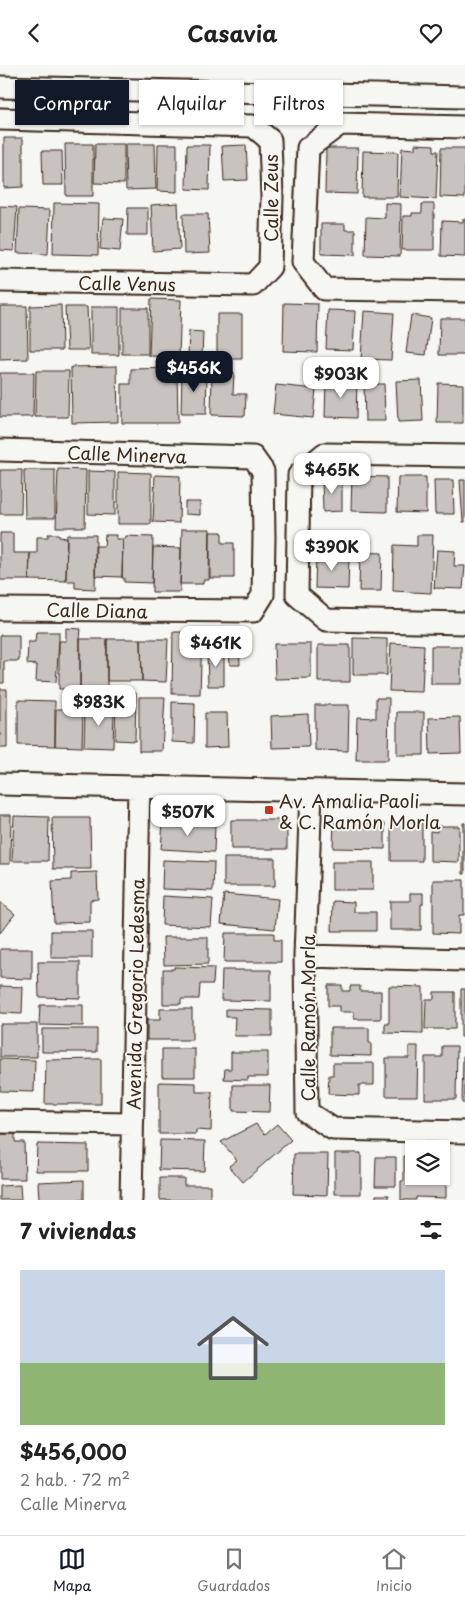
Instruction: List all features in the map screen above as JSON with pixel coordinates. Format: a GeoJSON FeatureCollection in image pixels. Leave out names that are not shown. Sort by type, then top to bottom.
{"type":"FeatureCollection","features":[{"type":"Feature","properties":{"kind":"street"},"geometry":{"type":"LineString","coordinates":[[0,87],[465,97]]}},
{"type":"Feature","properties":{"kind":"street","name":"Calle Zeus"},"geometry":{"type":"LineString","coordinates":[[0,119],[253,125],[270,140],[272,197],[270,267],[253,285]]}},
{"type":"Feature","properties":{"kind":"street"},"geometry":{"type":"LineString","coordinates":[[465,127],[340,124],[308,148],[303,262],[324,289],[465,291]]}},
{"type":"Feature","properties":{"kind":"street","name":"Calle Venus"},"geometry":{"type":"LineString","coordinates":[[0,281],[253,285]]}},
{"type":"Feature","properties":{"kind":"street","name":"Calle Minerva"},"geometry":{"type":"LineString","coordinates":[[0,450],[253,457],[263,471],[264,537],[263,595],[253,611]]}},
{"type":"Feature","properties":{"kind":"street"},"geometry":{"type":"LineString","coordinates":[[465,456],[324,454],[299,475],[297,595],[326,620],[465,623]]}},
{"type":"Feature","properties":{"kind":"street","name":"Calle Diana"},"geometry":{"type":"LineString","coordinates":[[0,609],[253,611]]}},
{"type":"Feature","properties":{"kind":"street"},"geometry":{"type":"LineString","coordinates":[[0,785],[465,794]]}},
{"type":"Feature","properties":{"kind":"street","name":"Avenida Gregorio Ledesma"},"geometry":{"type":"LineString","coordinates":[[131,1200],[139,788]]}},
{"type":"Feature","properties":{"kind":"street","name":"Calle Ramón Morla"},"geometry":{"type":"LineString","coordinates":[[311,791],[305,956],[307,1113],[333,1129],[465,1132]]}},
{"type":"Feature","properties":{"kind":"street"},"geometry":{"type":"LineString","coordinates":[[305,956],[465,960]]}},
{"type":"Feature","properties":{"kind":"street"},"geometry":{"type":"LineString","coordinates":[[0,1122],[132,1124]]}},
{"type":"Feature","properties":{"kind":"building"},"geometry":{"type":"Polygon","coordinates":[[[4,138],[23,138],[23,187],[4,188],[4,138]]]}},
{"type":"Feature","properties":{"kind":"building"},"geometry":{"type":"Polygon","coordinates":[[[65,144],[93,144],[93,196],[66,196],[65,144]]]}},
{"type":"Feature","properties":{"kind":"building"},"geometry":{"type":"Polygon","coordinates":[[[95,144],[124,144],[124,184],[94,183],[95,144]]]}},
{"type":"Feature","properties":{"kind":"building"},"geometry":{"type":"Polygon","coordinates":[[[125,144],[155,144],[156,189],[126,190],[125,144]]]}},
{"type":"Feature","properties":{"kind":"building"},"geometry":{"type":"Polygon","coordinates":[[[158,144],[177,144],[177,192],[157,191],[158,144]]]}},
{"type":"Feature","properties":{"kind":"building"},"geometry":{"type":"Polygon","coordinates":[[[415,144],[434,145],[434,151],[438,151],[436,199],[400,197],[402,148],[415,149],[415,144]]]}},
{"type":"Feature","properties":{"kind":"building"},"geometry":{"type":"Polygon","coordinates":[[[187,145],[210,145],[209,190],[186,189],[187,145]]]}},
{"type":"Feature","properties":{"kind":"building"},"geometry":{"type":"Polygon","coordinates":[[[246,145],[248,180],[224,181],[222,146],[246,145]]]}},
{"type":"Feature","properties":{"kind":"building"},"geometry":{"type":"Polygon","coordinates":[[[326,148],[358,148],[357,194],[325,193],[326,148]]]}},
{"type":"Feature","properties":{"kind":"building"},"geometry":{"type":"Polygon","coordinates":[[[441,148],[465,148],[465,198],[440,197],[441,148]]]}},
{"type":"Feature","properties":{"kind":"building"},"geometry":{"type":"Polygon","coordinates":[[[42,151],[62,151],[63,185],[43,185],[42,151]]]}},
{"type":"Feature","properties":{"kind":"building"},"geometry":{"type":"Polygon","coordinates":[[[363,151],[398,152],[397,197],[362,197],[363,151]]]}},
{"type":"Feature","properties":{"kind":"building"},"geometry":{"type":"Polygon","coordinates":[[[54,203],[99,204],[98,255],[53,254],[54,203]]]}},
{"type":"Feature","properties":{"kind":"building"},"geometry":{"type":"Polygon","coordinates":[[[178,203],[180,249],[153,251],[151,205],[178,203]]]}},
{"type":"Feature","properties":{"kind":"building"},"geometry":{"type":"Polygon","coordinates":[[[385,203],[401,204],[400,256],[365,255],[366,217],[385,218],[385,203]]]}},
{"type":"Feature","properties":{"kind":"building"},"geometry":{"type":"Polygon","coordinates":[[[422,204],[434,204],[434,250],[402,250],[403,216],[412,216],[412,213],[422,213],[422,204]]]}},
{"type":"Feature","properties":{"kind":"building"},"geometry":{"type":"Polygon","coordinates":[[[0,206],[17,207],[14,251],[0,250],[0,206]]]}},
{"type":"Feature","properties":{"kind":"building"},"geometry":{"type":"Polygon","coordinates":[[[128,208],[148,208],[148,235],[127,235],[128,208]]]}},
{"type":"Feature","properties":{"kind":"building"},"geometry":{"type":"Polygon","coordinates":[[[19,209],[50,210],[48,254],[17,253],[19,209]]]}},
{"type":"Feature","properties":{"kind":"building"},"geometry":{"type":"Polygon","coordinates":[[[183,214],[208,214],[210,253],[184,254],[183,214]]]}},
{"type":"Feature","properties":{"kind":"building"},"geometry":{"type":"Polygon","coordinates":[[[103,218],[123,219],[120,251],[100,249],[103,218]]]}},
{"type":"Feature","properties":{"kind":"building"},"geometry":{"type":"Polygon","coordinates":[[[463,219],[465,219],[465,257],[441,256],[442,221],[463,222],[463,219]]]}},
{"type":"Feature","properties":{"kind":"building"},"geometry":{"type":"Polygon","coordinates":[[[321,224],[345,224],[345,230],[355,230],[355,255],[321,254],[321,224]]]}},
{"type":"Feature","properties":{"kind":"building"},"geometry":{"type":"Polygon","coordinates":[[[151,299],[181,300],[179,357],[149,356],[151,299]]]}},
{"type":"Feature","properties":{"kind":"building"},"geometry":{"type":"Polygon","coordinates":[[[284,303],[318,304],[317,352],[283,351],[284,303]]]}},
{"type":"Feature","properties":{"kind":"building"},"geometry":{"type":"Polygon","coordinates":[[[61,305],[62,350],[30,350],[30,306],[61,305]]]}},
{"type":"Feature","properties":{"kind":"building"},"geometry":{"type":"Polygon","coordinates":[[[0,306],[27,306],[28,359],[0,360],[0,306]]]}},
{"type":"Feature","properties":{"kind":"building"},"geometry":{"type":"Polygon","coordinates":[[[65,307],[87,307],[89,350],[67,350],[65,307]]]}},
{"type":"Feature","properties":{"kind":"building"},"geometry":{"type":"Polygon","coordinates":[[[91,307],[119,307],[119,355],[91,355],[91,307]]]}},
{"type":"Feature","properties":{"kind":"building"},"geometry":{"type":"Polygon","coordinates":[[[122,308],[148,308],[148,354],[122,354],[122,308]]]}},
{"type":"Feature","properties":{"kind":"building"},"geometry":{"type":"Polygon","coordinates":[[[328,310],[355,311],[353,350],[326,349],[328,310]]]}},
{"type":"Feature","properties":{"kind":"building"},"geometry":{"type":"Polygon","coordinates":[[[364,311],[394,313],[391,360],[361,359],[364,311]]]}},
{"type":"Feature","properties":{"kind":"building"},"geometry":{"type":"Polygon","coordinates":[[[217,314],[242,314],[242,359],[217,359],[217,314]]]}},
{"type":"Feature","properties":{"kind":"building"},"geometry":{"type":"Polygon","coordinates":[[[411,315],[431,318],[426,355],[406,353],[411,315]]]}},
{"type":"Feature","properties":{"kind":"building"},"geometry":{"type":"Polygon","coordinates":[[[440,318],[465,318],[465,355],[439,355],[440,318]]]}},
{"type":"Feature","properties":{"kind":"building"},"geometry":{"type":"Polygon","coordinates":[[[189,331],[203,332],[202,356],[188,356],[189,331]]]}},
{"type":"Feature","properties":{"kind":"building"},"geometry":{"type":"Polygon","coordinates":[[[117,366],[118,422],[72,423],[71,367],[117,366]]]}},
{"type":"Feature","properties":{"kind":"building"},"geometry":{"type":"Polygon","coordinates":[[[177,368],[178,423],[122,423],[122,384],[131,384],[131,369],[177,368]]]}},
{"type":"Feature","properties":{"kind":"building"},"geometry":{"type":"Polygon","coordinates":[[[36,371],[69,371],[68,417],[35,417],[36,371]]]}},
{"type":"Feature","properties":{"kind":"building"},"geometry":{"type":"Polygon","coordinates":[[[182,372],[207,372],[206,414],[181,414],[182,372]]]}},
{"type":"Feature","properties":{"kind":"building"},"geometry":{"type":"Polygon","coordinates":[[[0,373],[34,373],[33,417],[0,417],[0,373]]]}},
{"type":"Feature","properties":{"kind":"building"},"geometry":{"type":"Polygon","coordinates":[[[212,373],[234,373],[233,394],[246,394],[245,416],[211,415],[212,373]]]}},
{"type":"Feature","properties":{"kind":"building"},"geometry":{"type":"Polygon","coordinates":[[[326,380],[357,381],[356,418],[325,417],[326,380]]]}},
{"type":"Feature","properties":{"kind":"building"},"geometry":{"type":"Polygon","coordinates":[[[421,380],[423,421],[398,422],[396,381],[421,380]]]}},
{"type":"Feature","properties":{"kind":"building"},"geometry":{"type":"Polygon","coordinates":[[[438,383],[463,384],[463,423],[437,423],[438,383]]]}},
{"type":"Feature","properties":{"kind":"building"},"geometry":{"type":"Polygon","coordinates":[[[364,384],[384,384],[385,421],[365,421],[364,384]]]}},
{"type":"Feature","properties":{"kind":"building"},"geometry":{"type":"Polygon","coordinates":[[[276,385],[316,389],[313,418],[273,414],[276,385]]]}},
{"type":"Feature","properties":{"kind":"building"},"geometry":{"type":"Polygon","coordinates":[[[58,469],[86,470],[85,527],[56,527],[58,469]]]}},
{"type":"Feature","properties":{"kind":"building"},"geometry":{"type":"Polygon","coordinates":[[[0,470],[22,470],[21,514],[0,514],[0,470]]]}},
{"type":"Feature","properties":{"kind":"building"},"geometry":{"type":"Polygon","coordinates":[[[24,470],[55,470],[55,518],[25,518],[24,470]]]}},
{"type":"Feature","properties":{"kind":"building"},"geometry":{"type":"Polygon","coordinates":[[[88,471],[115,472],[115,515],[88,514],[88,471]]]}},
{"type":"Feature","properties":{"kind":"building"},"geometry":{"type":"Polygon","coordinates":[[[118,472],[151,473],[151,524],[118,524],[118,472]]]}},
{"type":"Feature","properties":{"kind":"building"},"geometry":{"type":"Polygon","coordinates":[[[155,475],[180,476],[179,523],[153,522],[155,475]]]}},
{"type":"Feature","properties":{"kind":"building"},"geometry":{"type":"Polygon","coordinates":[[[352,476],[387,477],[387,512],[351,511],[352,476]]]}},
{"type":"Feature","properties":{"kind":"building"},"geometry":{"type":"Polygon","coordinates":[[[398,477],[426,477],[426,513],[397,512],[398,477]]]}},
{"type":"Feature","properties":{"kind":"building"},"geometry":{"type":"Polygon","coordinates":[[[322,478],[342,478],[342,511],[323,512],[322,478]]]}},
{"type":"Feature","properties":{"kind":"building"},"geometry":{"type":"Polygon","coordinates":[[[434,480],[453,480],[454,514],[435,514],[434,480]]]}},
{"type":"Feature","properties":{"kind":"building"},"geometry":{"type":"Polygon","coordinates":[[[460,480],[465,480],[465,522],[463,522],[460,480]]]}},
{"type":"Feature","properties":{"kind":"building"},"geometry":{"type":"Polygon","coordinates":[[[185,502],[200,502],[200,515],[185,514],[185,502]]]}},
{"type":"Feature","properties":{"kind":"building"},"geometry":{"type":"Polygon","coordinates":[[[182,529],[210,529],[209,580],[203,580],[203,584],[180,584],[182,529]]]}},
{"type":"Feature","properties":{"kind":"building"},"geometry":{"type":"Polygon","coordinates":[[[210,532],[222,532],[222,543],[234,543],[234,578],[210,578],[210,532]]]}},
{"type":"Feature","properties":{"kind":"building"},"geometry":{"type":"Polygon","coordinates":[[[0,533],[13,533],[13,553],[30,553],[29,580],[0,580],[0,533]]]}},
{"type":"Feature","properties":{"kind":"building"},"geometry":{"type":"Polygon","coordinates":[[[48,534],[59,534],[59,537],[67,538],[66,581],[29,580],[30,553],[37,553],[37,537],[48,537],[48,534]]]}},
{"type":"Feature","properties":{"kind":"building"},"geometry":{"type":"Polygon","coordinates":[[[67,535],[96,535],[95,589],[75,588],[75,581],[66,581],[67,535]]]}},
{"type":"Feature","properties":{"kind":"building"},"geometry":{"type":"Polygon","coordinates":[[[105,535],[116,535],[116,539],[123,539],[122,577],[95,576],[95,546],[104,546],[105,535]]]}},
{"type":"Feature","properties":{"kind":"building"},"geometry":{"type":"Polygon","coordinates":[[[417,535],[433,535],[431,593],[393,591],[394,545],[417,546],[417,535]]]}},
{"type":"Feature","properties":{"kind":"building"},"geometry":{"type":"Polygon","coordinates":[[[126,536],[153,537],[152,583],[124,582],[124,578],[122,578],[123,539],[126,536]]]}},
{"type":"Feature","properties":{"kind":"building"},"geometry":{"type":"Polygon","coordinates":[[[153,547],[181,548],[180,592],[152,592],[153,547]]]}},
{"type":"Feature","properties":{"kind":"building"},"geometry":{"type":"Polygon","coordinates":[[[437,550],[455,551],[454,566],[465,566],[463,589],[434,588],[437,550]]]}},
{"type":"Feature","properties":{"kind":"building"},"geometry":{"type":"Polygon","coordinates":[[[360,552],[382,553],[381,591],[359,591],[360,552]]]}},
{"type":"Feature","properties":{"kind":"building"},"geometry":{"type":"Polygon","coordinates":[[[316,555],[349,556],[348,589],[315,588],[316,555]]]}},
{"type":"Feature","properties":{"kind":"building"},"geometry":{"type":"Polygon","coordinates":[[[66,628],[81,629],[80,689],[59,689],[59,641],[66,641],[66,628]]]}},
{"type":"Feature","properties":{"kind":"building"},"geometry":{"type":"Polygon","coordinates":[[[36,632],[59,632],[56,682],[36,681],[37,665],[27,664],[28,642],[35,642],[36,632]]]}},
{"type":"Feature","properties":{"kind":"building"},"geometry":{"type":"Polygon","coordinates":[[[173,632],[202,632],[200,694],[172,694],[173,632]]]}},
{"type":"Feature","properties":{"kind":"building"},"geometry":{"type":"Polygon","coordinates":[[[0,635],[19,635],[19,661],[4,661],[4,683],[0,683],[0,635]]]}},
{"type":"Feature","properties":{"kind":"building"},"geometry":{"type":"Polygon","coordinates":[[[353,638],[387,639],[387,675],[353,675],[353,638]]]}},
{"type":"Feature","properties":{"kind":"building"},"geometry":{"type":"Polygon","coordinates":[[[80,639],[107,639],[107,689],[80,689],[80,639]]]}},
{"type":"Feature","properties":{"kind":"building"},"geometry":{"type":"Polygon","coordinates":[[[107,639],[141,639],[142,681],[107,681],[107,639]]]}},
{"type":"Feature","properties":{"kind":"building"},"geometry":{"type":"Polygon","coordinates":[[[141,639],[168,639],[166,682],[142,681],[141,639]]]}},
{"type":"Feature","properties":{"kind":"building"},"geometry":{"type":"Polygon","coordinates":[[[239,641],[240,665],[230,665],[229,642],[239,641]]]}},
{"type":"Feature","properties":{"kind":"building"},"geometry":{"type":"Polygon","coordinates":[[[391,643],[424,645],[422,692],[389,691],[391,643]]]}},
{"type":"Feature","properties":{"kind":"building"},"geometry":{"type":"Polygon","coordinates":[[[274,644],[311,644],[311,678],[275,679],[274,644]]]}},
{"type":"Feature","properties":{"kind":"building"},"geometry":{"type":"Polygon","coordinates":[[[318,645],[350,645],[350,682],[318,682],[318,645]]]}},
{"type":"Feature","properties":{"kind":"building"},"geometry":{"type":"Polygon","coordinates":[[[431,646],[461,646],[461,684],[431,684],[431,646]]]}},
{"type":"Feature","properties":{"kind":"building"},"geometry":{"type":"Polygon","coordinates":[[[207,650],[224,650],[224,686],[208,686],[207,650]]]}},
{"type":"Feature","properties":{"kind":"building"},"geometry":{"type":"Polygon","coordinates":[[[0,689],[7,689],[7,748],[0,748],[0,689]]]}},
{"type":"Feature","properties":{"kind":"building"},"geometry":{"type":"Polygon","coordinates":[[[116,693],[136,693],[135,741],[115,740],[116,693]]]}},
{"type":"Feature","properties":{"kind":"building"},"geometry":{"type":"Polygon","coordinates":[[[139,697],[165,697],[162,751],[139,751],[139,697]]]}},
{"type":"Feature","properties":{"kind":"building"},"geometry":{"type":"Polygon","coordinates":[[[376,698],[389,698],[388,760],[356,760],[357,717],[376,718],[376,698]]]}},
{"type":"Feature","properties":{"kind":"building"},"geometry":{"type":"Polygon","coordinates":[[[18,700],[55,701],[55,746],[18,745],[18,700]]]}},
{"type":"Feature","properties":{"kind":"building"},"geometry":{"type":"Polygon","coordinates":[[[172,702],[195,703],[194,743],[172,742],[172,702]]]}},
{"type":"Feature","properties":{"kind":"building"},"geometry":{"type":"Polygon","coordinates":[[[315,705],[349,705],[348,751],[315,750],[315,705]]]}},
{"type":"Feature","properties":{"kind":"building"},"geometry":{"type":"Polygon","coordinates":[[[85,707],[114,708],[113,748],[84,747],[85,707]]]}},
{"type":"Feature","properties":{"kind":"building"},"geometry":{"type":"Polygon","coordinates":[[[56,709],[83,709],[82,747],[55,746],[56,709]]]}},
{"type":"Feature","properties":{"kind":"building"},"geometry":{"type":"Polygon","coordinates":[[[397,712],[424,712],[424,755],[397,755],[397,712]]]}},
{"type":"Feature","properties":{"kind":"building"},"geometry":{"type":"Polygon","coordinates":[[[205,713],[227,713],[228,747],[205,748],[205,713]]]}},
{"type":"Feature","properties":{"kind":"building"},"geometry":{"type":"Polygon","coordinates":[[[308,714],[309,747],[272,748],[271,716],[308,714]]]}},
{"type":"Feature","properties":{"kind":"building"},"geometry":{"type":"Polygon","coordinates":[[[460,717],[461,753],[430,754],[429,718],[460,717]]]}},
{"type":"Feature","properties":{"kind":"building"},"geometry":{"type":"Polygon","coordinates":[[[0,815],[11,815],[10,864],[0,864],[0,815]]]}},
{"type":"Feature","properties":{"kind":"building"},"geometry":{"type":"Polygon","coordinates":[[[14,816],[49,817],[48,861],[12,861],[14,816]]]}},
{"type":"Feature","properties":{"kind":"building"},"geometry":{"type":"Polygon","coordinates":[[[52,818],[90,818],[91,869],[53,869],[52,818]]]}},
{"type":"Feature","properties":{"kind":"building"},"geometry":{"type":"Polygon","coordinates":[[[231,820],[287,820],[287,849],[231,849],[231,820]]]}},
{"type":"Feature","properties":{"kind":"building"},"geometry":{"type":"Polygon","coordinates":[[[163,822],[215,825],[214,852],[161,849],[163,822]]]}},
{"type":"Feature","properties":{"kind":"building"},"geometry":{"type":"Polygon","coordinates":[[[334,822],[385,823],[385,849],[333,848],[334,822]]]}},
{"type":"Feature","properties":{"kind":"building"},"geometry":{"type":"Polygon","coordinates":[[[391,822],[422,822],[422,861],[391,861],[391,822]]]}},
{"type":"Feature","properties":{"kind":"building"},"geometry":{"type":"Polygon","coordinates":[[[463,823],[465,823],[465,874],[463,874],[463,823]]]}},
{"type":"Feature","properties":{"kind":"building"},"geometry":{"type":"Polygon","coordinates":[[[437,826],[459,826],[459,862],[430,861],[430,831],[437,832],[437,826]]]}},
{"type":"Feature","properties":{"kind":"building"},"geometry":{"type":"Polygon","coordinates":[[[224,858],[275,858],[275,886],[224,886],[224,858]]]}},
{"type":"Feature","properties":{"kind":"building"},"geometry":{"type":"Polygon","coordinates":[[[163,860],[214,862],[213,891],[162,889],[163,860]]]}},
{"type":"Feature","properties":{"kind":"building"},"geometry":{"type":"Polygon","coordinates":[[[332,862],[373,862],[373,890],[332,890],[332,862]]]}},
{"type":"Feature","properties":{"kind":"building"},"geometry":{"type":"Polygon","coordinates":[[[97,872],[98,899],[90,900],[90,922],[54,923],[52,881],[71,880],[71,873],[97,872]]]}},
{"type":"Feature","properties":{"kind":"building"},"geometry":{"type":"Polygon","coordinates":[[[433,880],[464,880],[464,915],[459,915],[459,934],[433,933],[433,880]]]}},
{"type":"Feature","properties":{"kind":"building"},"geometry":{"type":"Polygon","coordinates":[[[410,893],[423,893],[421,930],[390,930],[390,901],[410,901],[410,893]]]}},
{"type":"Feature","properties":{"kind":"building"},"geometry":{"type":"Polygon","coordinates":[[[224,894],[278,899],[275,929],[221,924],[224,894]]]}},
{"type":"Feature","properties":{"kind":"building"},"geometry":{"type":"Polygon","coordinates":[[[163,896],[213,899],[211,927],[162,925],[163,896]]]}},
{"type":"Feature","properties":{"kind":"building"},"geometry":{"type":"Polygon","coordinates":[[[333,901],[354,902],[354,912],[376,912],[376,931],[332,931],[333,901]]]}},
{"type":"Feature","properties":{"kind":"building"},"geometry":{"type":"Polygon","coordinates":[[[0,902],[15,914],[0,933],[0,902]]]}},
{"type":"Feature","properties":{"kind":"building"},"geometry":{"type":"Polygon","coordinates":[[[51,931],[92,931],[92,958],[51,958],[51,931]]]}},
{"type":"Feature","properties":{"kind":"building"},"geometry":{"type":"Polygon","coordinates":[[[225,933],[274,933],[274,940],[281,940],[281,962],[224,962],[225,933]]]}},
{"type":"Feature","properties":{"kind":"building"},"geometry":{"type":"Polygon","coordinates":[[[163,937],[208,937],[208,964],[164,965],[163,937]]]}},
{"type":"Feature","properties":{"kind":"building"},"geometry":{"type":"Polygon","coordinates":[[[0,949],[32,949],[32,979],[0,978],[0,949]]]}},
{"type":"Feature","properties":{"kind":"building"},"geometry":{"type":"Polygon","coordinates":[[[38,962],[80,962],[80,998],[39,997],[38,962]]]}},
{"type":"Feature","properties":{"kind":"building"},"geometry":{"type":"Polygon","coordinates":[[[174,967],[214,968],[213,984],[200,984],[199,999],[181,999],[181,1004],[163,1004],[163,969],[174,969],[174,967]]]}},
{"type":"Feature","properties":{"kind":"building"},"geometry":{"type":"Polygon","coordinates":[[[222,970],[271,970],[271,1001],[221,1000],[222,970]]]}},
{"type":"Feature","properties":{"kind":"building"},"geometry":{"type":"Polygon","coordinates":[[[328,985],[342,985],[342,991],[350,991],[350,986],[360,986],[360,991],[381,991],[381,1019],[354,1019],[354,1012],[339,1012],[339,1006],[328,1006],[328,985]]]}},
{"type":"Feature","properties":{"kind":"building"},"geometry":{"type":"Polygon","coordinates":[[[0,986],[23,987],[22,1014],[0,1013],[0,986]]]}},
{"type":"Feature","properties":{"kind":"building"},"geometry":{"type":"Polygon","coordinates":[[[389,986],[423,987],[423,1034],[385,1033],[385,1024],[389,1024],[389,986]]]}},
{"type":"Feature","properties":{"kind":"building"},"geometry":{"type":"Polygon","coordinates":[[[461,989],[465,989],[465,1037],[461,1037],[461,989]]]}},
{"type":"Feature","properties":{"kind":"building"},"geometry":{"type":"Polygon","coordinates":[[[434,992],[455,992],[455,1029],[425,1029],[426,999],[434,999],[434,992]]]}},
{"type":"Feature","properties":{"kind":"building"},"geometry":{"type":"Polygon","coordinates":[[[40,1005],[83,1005],[83,1026],[39,1025],[40,1005]]]}},
{"type":"Feature","properties":{"kind":"building"},"geometry":{"type":"Polygon","coordinates":[[[160,1009],[192,1009],[192,1040],[147,1040],[147,1020],[160,1020],[160,1009]]]}},
{"type":"Feature","properties":{"kind":"building"},"geometry":{"type":"Polygon","coordinates":[[[226,1009],[272,1010],[272,1036],[234,1036],[235,1017],[226,1017],[226,1009]]]}},
{"type":"Feature","properties":{"kind":"building"},"geometry":{"type":"Polygon","coordinates":[[[0,1024],[37,1024],[37,1057],[0,1057],[0,1024]]]}},
{"type":"Feature","properties":{"kind":"building"},"geometry":{"type":"Polygon","coordinates":[[[330,1028],[369,1028],[371,1056],[330,1055],[330,1028]]]}},
{"type":"Feature","properties":{"kind":"building"},"geometry":{"type":"Polygon","coordinates":[[[42,1029],[97,1029],[97,1052],[42,1052],[42,1029]]]}},
{"type":"Feature","properties":{"kind":"building"},"geometry":{"type":"Polygon","coordinates":[[[409,1046],[418,1046],[417,1096],[386,1096],[386,1058],[409,1058],[409,1046]]]}},
{"type":"Feature","properties":{"kind":"building"},"geometry":{"type":"Polygon","coordinates":[[[442,1046],[457,1046],[456,1099],[425,1099],[425,1057],[442,1057],[442,1046]]]}},
{"type":"Feature","properties":{"kind":"building"},"geometry":{"type":"Polygon","coordinates":[[[162,1049],[195,1049],[195,1077],[162,1077],[162,1049]]]}},
{"type":"Feature","properties":{"kind":"building"},"geometry":{"type":"Polygon","coordinates":[[[231,1052],[268,1052],[268,1077],[248,1077],[248,1080],[224,1079],[225,1069],[231,1069],[231,1052]]]}},
{"type":"Feature","properties":{"kind":"building"},"geometry":{"type":"Polygon","coordinates":[[[463,1056],[465,1056],[465,1103],[462,1103],[463,1056]]]}},
{"type":"Feature","properties":{"kind":"building"},"geometry":{"type":"Polygon","coordinates":[[[0,1059],[35,1060],[34,1092],[0,1091],[0,1059]]]}},
{"type":"Feature","properties":{"kind":"building"},"geometry":{"type":"Polygon","coordinates":[[[101,1059],[101,1104],[45,1104],[46,1060],[101,1059]]]}},
{"type":"Feature","properties":{"kind":"building"},"geometry":{"type":"Polygon","coordinates":[[[333,1063],[374,1063],[374,1085],[359,1085],[359,1095],[328,1094],[329,1075],[333,1075],[333,1063]]]}},
{"type":"Feature","properties":{"kind":"building"},"geometry":{"type":"Polygon","coordinates":[[[159,1082],[196,1083],[196,1092],[212,1092],[211,1131],[196,1130],[196,1134],[159,1134],[159,1082]]]}},
{"type":"Feature","properties":{"kind":"building"},"geometry":{"type":"Polygon","coordinates":[[[233,1085],[270,1085],[269,1112],[233,1111],[233,1085]]]}},
{"type":"Feature","properties":{"kind":"building"},"geometry":{"type":"Polygon","coordinates":[[[256,1124],[265,1134],[277,1124],[291,1140],[243,1182],[229,1166],[237,1160],[221,1142],[256,1124]]]}},
{"type":"Feature","properties":{"kind":"building"},"geometry":{"type":"Polygon","coordinates":[[[0,1134],[15,1134],[15,1142],[24,1142],[25,1179],[0,1179],[0,1134]]]}},
{"type":"Feature","properties":{"kind":"building"},"geometry":{"type":"Polygon","coordinates":[[[160,1140],[205,1141],[204,1171],[159,1170],[160,1140]]]}},
{"type":"Feature","properties":{"kind":"building"},"geometry":{"type":"Polygon","coordinates":[[[37,1144],[88,1145],[88,1171],[36,1171],[37,1144]]]}},
{"type":"Feature","properties":{"kind":"building"},"geometry":{"type":"Polygon","coordinates":[[[335,1153],[361,1153],[361,1194],[335,1194],[335,1153]]]}},
{"type":"Feature","properties":{"kind":"building"},"geometry":{"type":"Polygon","coordinates":[[[294,1154],[328,1154],[327,1195],[293,1194],[294,1154]]]}},
{"type":"Feature","properties":{"kind":"building"},"geometry":{"type":"Polygon","coordinates":[[[404,1156],[405,1185],[446,1185],[446,1198],[416,1197],[416,1200],[401,1200],[401,1181],[404,1181],[404,1156]]]}},
{"type":"Feature","properties":{"kind":"building"},"geometry":{"type":"Polygon","coordinates":[[[376,1157],[396,1157],[396,1186],[375,1186],[376,1157]]]}},
{"type":"Feature","properties":{"kind":"building"},"geometry":{"type":"Polygon","coordinates":[[[160,1178],[184,1178],[184,1185],[210,1185],[210,1200],[160,1200],[160,1178]]]}},
{"type":"Feature","properties":{"kind":"building"},"geometry":{"type":"Polygon","coordinates":[[[84,1180],[84,1200],[39,1200],[38,1182],[84,1180]]]}},
{"type":"Feature","properties":{"kind":"building"},"geometry":{"type":"Polygon","coordinates":[[[20,1185],[21,1200],[0,1200],[0,1186],[20,1185]]]}},
{"type":"Feature","properties":{"kind":"building"},"geometry":{"type":"Polygon","coordinates":[[[376,1195],[389,1195],[389,1200],[376,1200],[376,1195]]]}},
{"type":"Feature","properties":{"kind":"place","name":"Av. Amalia Paoli & C. Ramón Morla"},"geometry":{"type":"Point","coordinates":[269,810]}}]}
